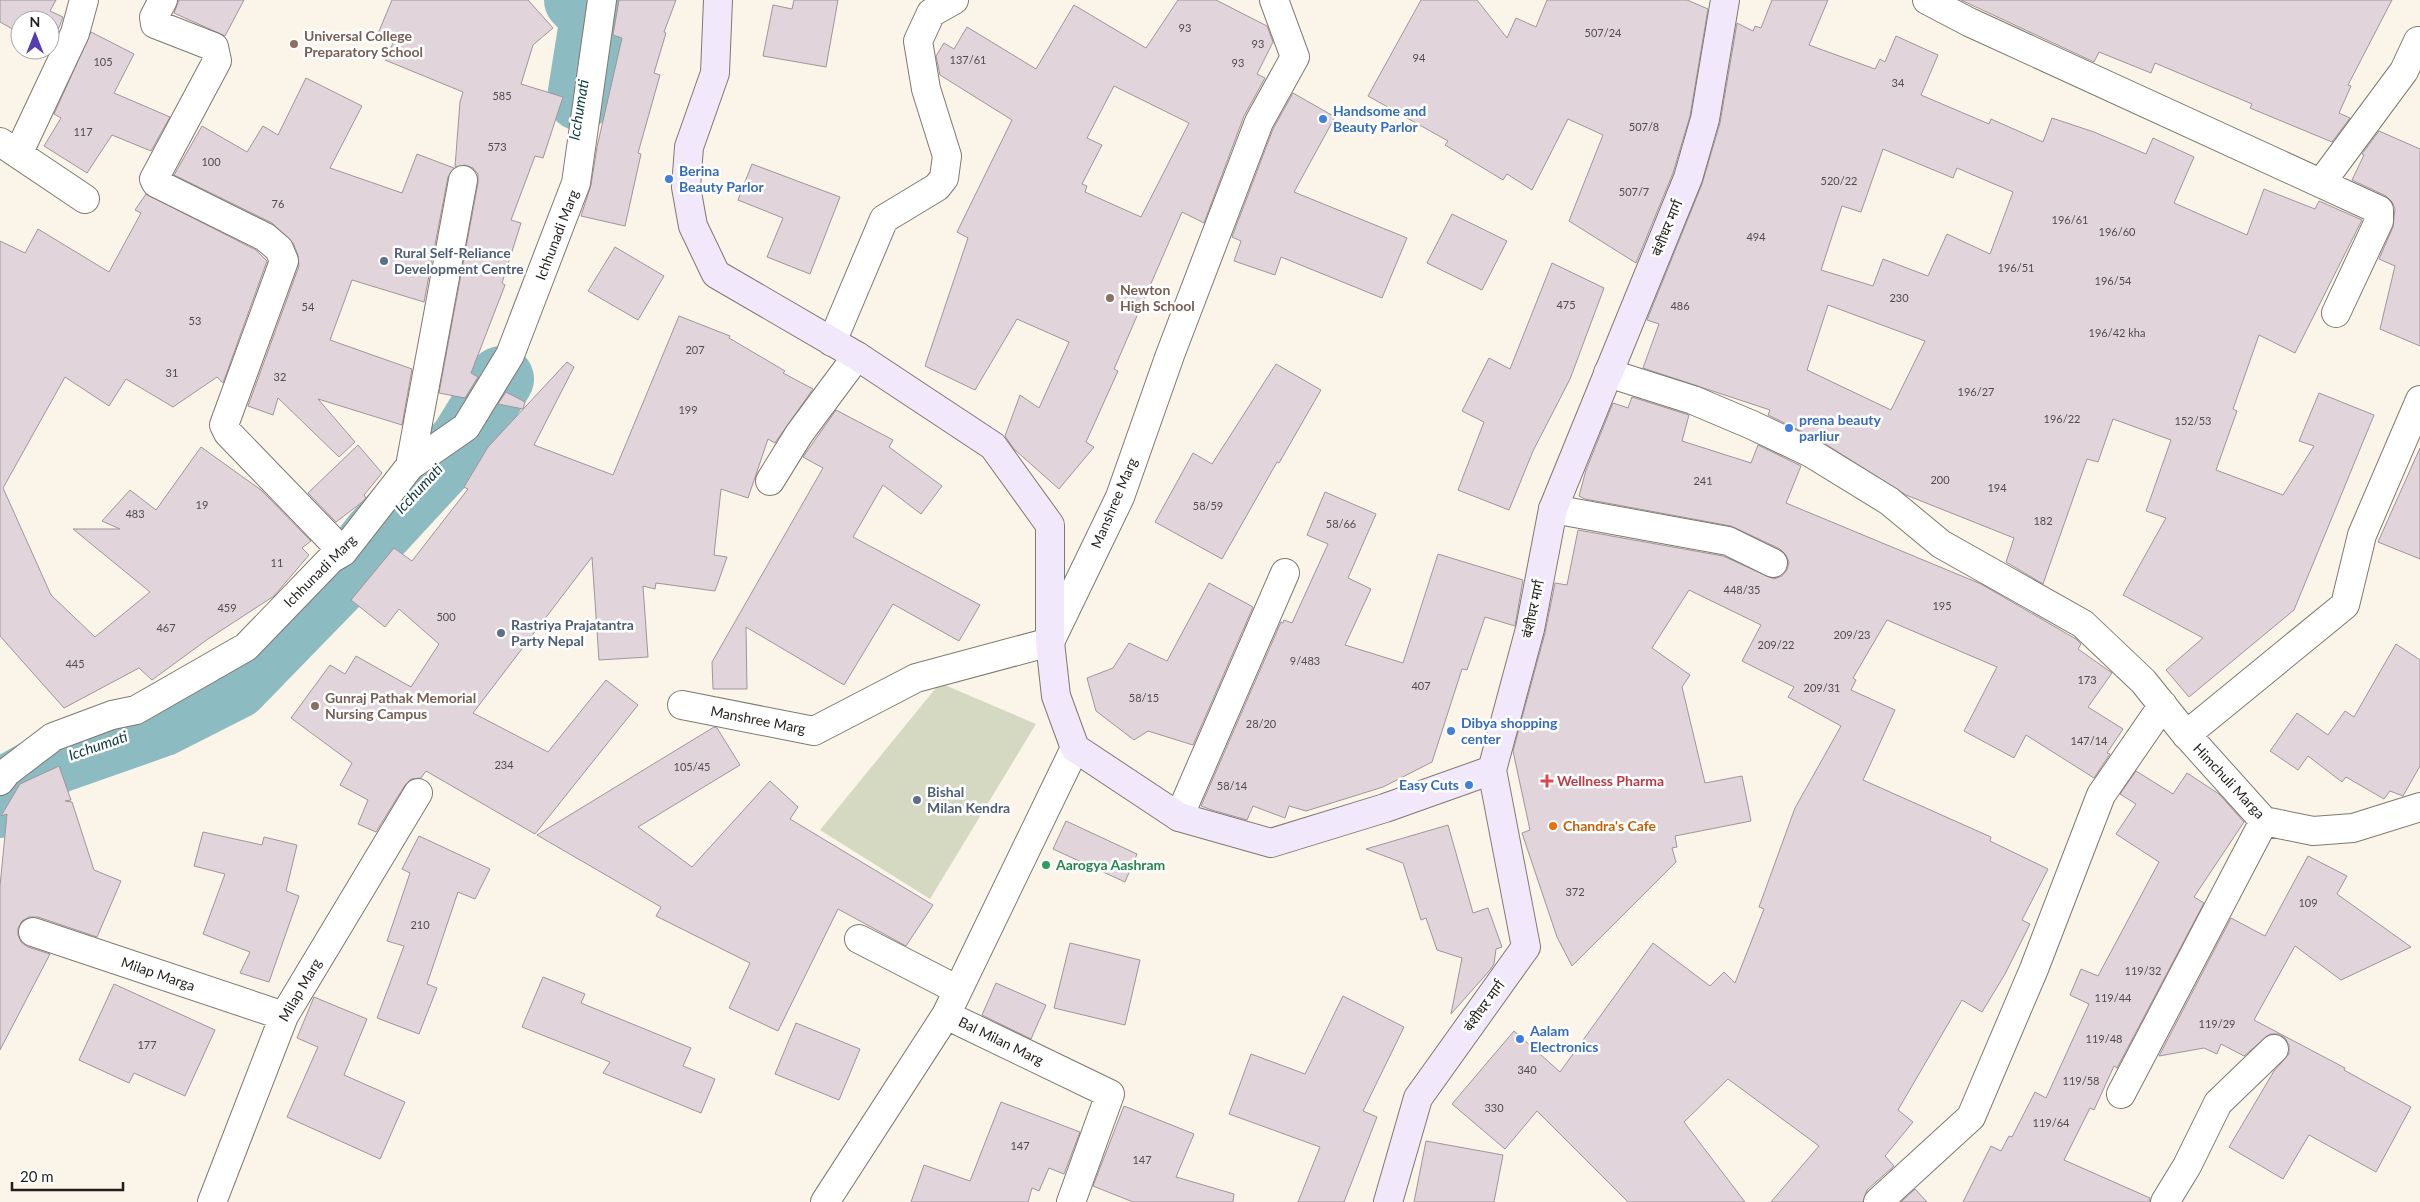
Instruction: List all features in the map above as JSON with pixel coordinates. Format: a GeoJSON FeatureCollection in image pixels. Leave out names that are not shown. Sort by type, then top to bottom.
{"type":"FeatureCollection","features":[{"type":"Feature","properties":{"kind":"street"},"geometry":{"type":"LineString","coordinates":[[84,0],[75,33],[9,148],[84,199]]}},
{"type":"Feature","properties":{"kind":"street"},"geometry":{"type":"LineString","coordinates":[[163,0],[154,17],[155,24],[214,47],[217,61],[154,179],[156,183],[265,237],[279,249],[284,261],[224,425],[228,433],[343,552]]}},
{"type":"Feature","properties":{"kind":"street","name":"Ichhunadi Marg"},"geometry":{"type":"LineString","coordinates":[[2,774],[53,737],[112,715],[136,710],[246,647],[331,558],[343,552],[410,466],[466,427],[510,355],[576,183],[602,0]]}},
{"type":"Feature","properties":{"kind":"street"},"geometry":{"type":"LineString","coordinates":[[718,0],[715,73],[689,147],[686,187],[693,226],[716,274],[857,356],[994,446],[1050,525],[1050,642],[1056,696],[1075,748],[1179,816],[1271,843],[1385,808],[1492,770]]}},
{"type":"Feature","properties":{"kind":"street"},"geometry":{"type":"LineString","coordinates":[[832,342],[884,220],[937,187],[944,178],[947,156],[926,89],[918,41],[931,12],[954,0]]}},
{"type":"Feature","properties":{"kind":"street","name":"Manshree Marg"},"geometry":{"type":"LineString","coordinates":[[682,705],[814,731],[916,678],[1050,642],[1120,496],[1170,355],[1258,122],[1295,57],[1274,0]]}},
{"type":"Feature","properties":{"kind":"street","name":"बंशीधर मार्ग"},"geometry":{"type":"LineString","coordinates":[[1388,1202],[1418,1098],[1526,947],[1492,770],[1530,628],[1553,509],[1688,178],[1704,119],[1725,0]]}},
{"type":"Feature","properties":{"kind":"street"},"geometry":{"type":"LineString","coordinates":[[1927,0],[1968,22],[2379,210],[2379,221],[2336,313]]}},
{"type":"Feature","properties":{"kind":"street"},"geometry":{"type":"LineString","coordinates":[[2321,183],[2404,71],[2418,41]]}},
{"type":"Feature","properties":{"kind":"street"},"geometry":{"type":"LineString","coordinates":[[410,466],[463,180]]}},
{"type":"Feature","properties":{"kind":"street"},"geometry":{"type":"LineString","coordinates":[[770,480],[799,434],[857,356]]}},
{"type":"Feature","properties":{"kind":"street","name":"Himchuli Marga"},"geometry":{"type":"LineString","coordinates":[[1608,373],[1692,400],[1752,425],[1811,453],[1889,501],[1941,544],[2083,624],[2143,681],[2176,722],[2264,821],[2313,831],[2353,828],[2420,807]]}},
{"type":"Feature","properties":{"kind":"street"},"geometry":{"type":"LineString","coordinates":[[1878,1202],[1971,1117],[2034,969],[2101,795],[2176,722],[2345,605],[2362,535],[2420,400]]}},
{"type":"Feature","properties":{"kind":"street"},"geometry":{"type":"LineString","coordinates":[[1553,509],[1728,541],[1773,564]]}},
{"type":"Feature","properties":{"kind":"street"},"geometry":{"type":"LineString","coordinates":[[1179,816],[1285,573]]}},
{"type":"Feature","properties":{"kind":"street","name":"Bal Milan Marg"},"geometry":{"type":"LineString","coordinates":[[1071,1202],[1110,1094],[946,1015],[1075,748]]}},
{"type":"Feature","properties":{"kind":"street","name":"Milap Marg"},"geometry":{"type":"LineString","coordinates":[[212,1202],[284,1016],[418,793]]}},
{"type":"Feature","properties":{"kind":"street"},"geometry":{"type":"LineString","coordinates":[[2121,1094],[2264,821]]}},
{"type":"Feature","properties":{"kind":"street","name":"Milap Marga"},"geometry":{"type":"LineString","coordinates":[[33,932],[284,1016]]}},
{"type":"Feature","properties":{"kind":"street"},"geometry":{"type":"LineString","coordinates":[[859,939],[958,990]]}},
{"type":"Feature","properties":{"kind":"street"},"geometry":{"type":"LineString","coordinates":[[825,1202],[946,1015]]}},
{"type":"Feature","properties":{"kind":"street"},"geometry":{"type":"LineString","coordinates":[[2165,1202],[2187,1166],[2218,1103],[2274,1049]]}},
{"type":"Feature","properties":{"kind":"green space"},"geometry":{"type":"Polygon","coordinates":[[[940,683],[1036,724],[930,899],[820,830],[940,683]]]}},
{"type":"Feature","properties":{"kind":"building"},"geometry":{"type":"Polygon","coordinates":[[[0,0],[56,0],[51,10],[10,10],[10,28],[0,22],[0,0]]]}},
{"type":"Feature","properties":{"kind":"building"},"geometry":{"type":"Polygon","coordinates":[[[179,0],[244,0],[225,36],[174,13],[179,0]]]}},
{"type":"Feature","properties":{"kind":"building"},"geometry":{"type":"Polygon","coordinates":[[[392,0],[528,0],[553,28],[533,45],[521,84],[563,97],[543,158],[535,156],[511,220],[521,223],[502,283],[505,285],[471,373],[478,377],[465,398],[439,393],[478,183],[478,174],[473,168],[465,165],[455,167],[460,102],[463,92],[385,60],[393,43],[377,36],[392,0]]]}},
{"type":"Feature","properties":{"kind":"building"},"geometry":{"type":"Polygon","coordinates":[[[619,0],[676,0],[664,32],[666,33],[654,73],[660,75],[638,153],[641,154],[625,226],[581,216],[591,185],[597,147],[622,38],[613,35],[619,0]]]}},
{"type":"Feature","properties":{"kind":"building"},"geometry":{"type":"Polygon","coordinates":[[[794,0],[838,0],[826,67],[763,56],[773,5],[792,9],[794,0]]]}},
{"type":"Feature","properties":{"kind":"building"},"geometry":{"type":"Polygon","coordinates":[[[1178,0],[1216,0],[1267,26],[1273,42],[1257,74],[1265,78],[1244,116],[1204,223],[1182,212],[1114,369],[1118,371],[1086,442],[1094,447],[1059,489],[1014,449],[1005,436],[1020,395],[1039,408],[1069,342],[1017,319],[975,390],[925,366],[968,238],[957,232],[1012,120],[940,75],[936,56],[944,43],[954,49],[967,27],[1036,69],[1074,5],[1146,48],[1178,0]],[[1114,86],[1087,138],[1102,145],[1082,184],[1087,186],[1085,192],[1141,217],[1189,123],[1114,86]]]}},
{"type":"Feature","properties":{"kind":"building"},"geometry":{"type":"Polygon","coordinates":[[[1421,0],[1477,0],[1507,38],[1516,18],[1536,27],[1547,0],[1687,0],[1708,9],[1690,116],[1673,173],[1636,263],[1569,221],[1603,135],[1568,119],[1532,190],[1507,174],[1503,180],[1445,145],[1448,141],[1368,96],[1421,0]]]}},
{"type":"Feature","properties":{"kind":"building"},"geometry":{"type":"Polygon","coordinates":[[[1772,0],[1828,0],[1809,45],[1875,69],[1880,59],[1885,62],[1896,36],[1938,55],[1921,95],[1989,124],[1991,119],[2043,142],[2052,118],[2094,132],[2146,154],[2153,138],[2194,157],[2174,203],[2247,235],[2264,189],[2315,209],[2319,201],[2362,220],[2295,353],[2259,335],[2233,409],[2237,411],[2216,470],[2283,495],[2314,446],[2299,441],[2319,393],[2374,415],[2294,610],[2189,697],[2166,670],[2203,638],[2123,595],[2166,518],[2146,511],[2171,440],[2113,419],[2098,462],[2087,459],[2043,584],[2006,562],[2014,538],[1906,495],[1819,440],[1768,415],[1770,410],[1643,368],[1659,324],[1647,320],[1702,184],[1720,123],[1737,23],[1753,31],[1755,26],[1761,28],[1772,0]],[[1883,149],[1861,212],[1842,206],[1821,270],[1873,286],[1883,259],[1928,276],[1947,234],[1990,254],[2013,192],[1957,168],[1953,178],[1883,149]],[[1828,305],[1807,370],[1891,410],[1925,341],[1828,305]]]}},
{"type":"Feature","properties":{"kind":"building"},"geometry":{"type":"Polygon","coordinates":[[[1961,0],[2392,0],[2348,85],[2351,86],[2339,113],[2350,118],[2332,142],[2250,108],[2252,104],[2155,63],[2151,73],[2099,52],[2094,62],[1961,0]]]}},
{"type":"Feature","properties":{"kind":"building"},"geometry":{"type":"Polygon","coordinates":[[[91,32],[134,54],[114,93],[170,117],[151,151],[112,135],[87,173],[44,146],[61,118],[54,114],[91,32]]]}},
{"type":"Feature","properties":{"kind":"building"},"geometry":{"type":"Polygon","coordinates":[[[306,78],[362,106],[330,168],[402,193],[417,154],[454,168],[448,177],[424,302],[352,280],[330,340],[412,369],[402,425],[318,399],[355,442],[339,457],[278,398],[273,415],[248,406],[299,266],[298,255],[293,243],[272,223],[174,175],[202,126],[247,152],[263,126],[278,135],[306,78]]]}},
{"type":"Feature","properties":{"kind":"building"},"geometry":{"type":"Polygon","coordinates":[[[1293,93],[1335,117],[1294,192],[1407,238],[1382,298],[1281,257],[1275,275],[1234,261],[1241,241],[1232,237],[1273,129],[1293,93]]]}},
{"type":"Feature","properties":{"kind":"building"},"geometry":{"type":"Polygon","coordinates":[[[2379,131],[2420,149],[2420,346],[2380,329],[2395,266],[2379,259],[2393,227],[2395,209],[2392,202],[2386,196],[2352,180],[2364,155],[2362,154],[2379,131]]]}},
{"type":"Feature","properties":{"kind":"building"},"geometry":{"type":"Polygon","coordinates":[[[752,164],[840,197],[810,274],[767,257],[783,218],[738,200],[752,164]]]}},
{"type":"Feature","properties":{"kind":"building"},"geometry":{"type":"Polygon","coordinates":[[[146,194],[256,250],[267,261],[223,383],[217,377],[173,407],[126,379],[109,406],[65,377],[3,488],[51,595],[95,637],[150,592],[73,529],[120,529],[102,521],[130,490],[156,510],[201,447],[261,490],[311,541],[302,548],[309,555],[274,596],[208,639],[152,680],[139,668],[64,708],[0,636],[0,241],[25,253],[38,229],[109,272],[141,213],[135,210],[146,194]]]}},
{"type":"Feature","properties":{"kind":"building"},"geometry":{"type":"Polygon","coordinates":[[[1452,214],[1507,241],[1482,290],[1427,263],[1452,214]]]}},
{"type":"Feature","properties":{"kind":"building"},"geometry":{"type":"Polygon","coordinates":[[[615,247],[664,276],[638,320],[588,291],[615,247]]]}},
{"type":"Feature","properties":{"kind":"building"},"geometry":{"type":"Polygon","coordinates":[[[1552,263],[1604,288],[1570,379],[1533,451],[1509,510],[1458,490],[1484,422],[1462,411],[1489,358],[1510,369],[1552,263]]]}},
{"type":"Feature","properties":{"kind":"building"},"geometry":{"type":"Polygon","coordinates":[[[679,316],[730,336],[729,338],[785,371],[783,373],[813,389],[775,443],[768,439],[748,498],[721,489],[714,555],[727,557],[715,591],[656,583],[655,589],[643,586],[648,657],[599,660],[592,557],[473,713],[548,752],[606,680],[638,705],[535,834],[426,771],[421,778],[411,779],[405,785],[376,832],[358,824],[368,800],[340,785],[352,763],[291,718],[330,665],[345,674],[356,656],[411,687],[439,644],[399,609],[385,627],[351,600],[394,548],[412,561],[468,489],[464,487],[488,447],[567,362],[574,367],[534,445],[613,475],[679,316]]]}},
{"type":"Feature","properties":{"kind":"building"},"geometry":{"type":"Polygon","coordinates":[[[1276,364],[1321,390],[1279,463],[1277,462],[1222,559],[1155,522],[1193,453],[1212,464],[1276,364]]]}},
{"type":"Feature","properties":{"kind":"building"},"geometry":{"type":"Polygon","coordinates":[[[506,392],[525,402],[523,409],[498,404],[506,392]]]}},
{"type":"Feature","properties":{"kind":"building"},"geometry":{"type":"Polygon","coordinates":[[[1632,397],[1689,415],[1682,441],[1751,463],[1758,445],[1801,466],[1786,503],[1981,584],[2076,639],[2081,644],[2078,649],[2112,673],[2088,707],[2123,729],[2107,753],[2110,754],[2094,778],[2026,735],[2014,758],[1964,731],[1997,667],[1887,620],[1853,678],[1856,680],[1851,690],[1895,710],[1863,780],[1991,837],[1990,841],[2048,869],[2022,920],[2030,924],[2005,974],[1982,1012],[1962,1000],[1898,1110],[1913,1122],[1885,1156],[1894,1166],[1867,1190],[1863,1202],[1771,1202],[1819,1146],[1728,1079],[1684,1122],[1745,1202],[1628,1202],[1537,1111],[1505,1149],[1452,1104],[1514,1031],[1560,1072],[1653,943],[1710,986],[1724,972],[1735,983],[1764,909],[1759,907],[1795,808],[1841,726],[1788,697],[1794,687],[1742,661],[1761,625],[1689,590],[1652,648],[1690,675],[1682,687],[1705,783],[1742,776],[1751,821],[1675,836],[1677,847],[1672,848],[1676,862],[1572,966],[1557,937],[1522,833],[1530,830],[1513,751],[1545,633],[1555,583],[1567,585],[1578,530],[1723,556],[1774,579],[1782,576],[1787,570],[1789,562],[1786,555],[1780,549],[1731,526],[1585,499],[1579,496],[1586,470],[1613,403],[1628,408],[1632,397]]]}},
{"type":"Feature","properties":{"kind":"building"},"geometry":{"type":"Polygon","coordinates":[[[836,410],[893,440],[889,447],[942,486],[921,514],[883,485],[853,537],[980,605],[959,641],[893,604],[844,685],[746,627],[747,689],[713,689],[712,662],[823,468],[803,457],[836,410]]]}},
{"type":"Feature","properties":{"kind":"building"},"geometry":{"type":"Polygon","coordinates":[[[358,445],[382,473],[364,495],[366,498],[336,522],[308,493],[358,445]]]}},
{"type":"Feature","properties":{"kind":"building"},"geometry":{"type":"Polygon","coordinates":[[[2420,448],[2420,559],[2378,542],[2420,448]]]}},
{"type":"Feature","properties":{"kind":"building"},"geometry":{"type":"Polygon","coordinates":[[[1325,492],[1376,514],[1348,578],[1371,589],[1345,645],[1403,663],[1438,554],[1523,580],[1515,626],[1485,617],[1467,670],[1462,669],[1432,762],[1383,787],[1306,811],[1289,806],[1285,818],[1253,806],[1247,820],[1201,806],[1281,622],[1283,623],[1284,620],[1292,623],[1328,544],[1307,535],[1325,492]]]}},
{"type":"Feature","properties":{"kind":"building"},"geometry":{"type":"Polygon","coordinates":[[[1209,583],[1253,607],[1193,745],[1148,731],[1134,740],[1096,711],[1087,678],[1113,668],[1129,643],[1167,661],[1209,583]]]}},
{"type":"Feature","properties":{"kind":"building"},"geometry":{"type":"Polygon","coordinates":[[[2396,644],[2420,660],[2420,766],[2403,796],[2390,791],[2384,799],[2346,777],[2342,782],[2308,756],[2298,770],[2270,751],[2297,713],[2328,735],[2345,711],[2354,717],[2396,644]]]}},
{"type":"Feature","properties":{"kind":"building"},"geometry":{"type":"Polygon","coordinates":[[[714,727],[717,728],[740,765],[638,827],[692,867],[770,781],[798,807],[790,819],[933,905],[906,946],[838,909],[778,1031],[729,1008],[750,963],[656,916],[661,907],[537,835],[714,727]]]}},
{"type":"Feature","properties":{"kind":"building"},"geometry":{"type":"Polygon","coordinates":[[[59,766],[71,800],[65,801],[72,802],[94,870],[121,881],[97,937],[38,917],[29,917],[22,921],[18,928],[21,942],[28,947],[50,954],[0,1050],[0,886],[7,814],[1,816],[20,784],[59,766]]]}},
{"type":"Feature","properties":{"kind":"building"},"geometry":{"type":"Polygon","coordinates":[[[2136,771],[2173,794],[2187,773],[2219,794],[2244,822],[2194,897],[2204,903],[2117,1068],[2114,1066],[2094,1110],[2090,1108],[2064,1160],[2150,1198],[2149,1202],[1963,1202],[1991,1146],[2001,1151],[2009,1136],[2012,1137],[2035,1092],[2046,1098],[2089,1004],[2070,995],[2081,969],[2098,976],[2159,862],[2116,834],[2136,804],[2120,794],[2136,771]]]}},
{"type":"Feature","properties":{"kind":"building"},"geometry":{"type":"Polygon","coordinates":[[[1066,821],[1137,854],[1125,882],[1053,849],[1066,821]]]}},
{"type":"Feature","properties":{"kind":"building"},"geometry":{"type":"Polygon","coordinates":[[[1448,825],[1473,913],[1488,908],[1502,947],[1496,949],[1494,964],[1490,970],[1451,1014],[1462,958],[1437,950],[1426,918],[1421,920],[1403,863],[1366,849],[1448,825]]]}},
{"type":"Feature","properties":{"kind":"building"},"geometry":{"type":"Polygon","coordinates":[[[203,832],[262,845],[264,837],[297,845],[286,891],[299,896],[269,982],[240,973],[250,952],[203,934],[225,874],[194,866],[203,832]]]}},
{"type":"Feature","properties":{"kind":"building"},"geometry":{"type":"Polygon","coordinates":[[[419,836],[490,869],[475,899],[458,892],[427,984],[437,988],[419,1034],[377,1018],[404,946],[387,941],[410,873],[402,869],[419,836]]]}},
{"type":"Feature","properties":{"kind":"building"},"geometry":{"type":"Polygon","coordinates":[[[2308,856],[2347,876],[2337,894],[2411,947],[2341,980],[2295,946],[2254,1020],[2345,1068],[2344,1070],[2411,1107],[2376,1172],[2309,1135],[2283,1179],[2229,1147],[2274,1071],[2289,1054],[2289,1045],[2285,1038],[2278,1034],[2270,1034],[2244,1056],[2221,1044],[2217,1054],[2204,1048],[2159,1056],[2231,918],[2265,936],[2308,856]]]}},
{"type":"Feature","properties":{"kind":"building"},"geometry":{"type":"Polygon","coordinates":[[[1070,943],[1140,960],[1125,1025],[1054,1008],[1070,943]]]}},
{"type":"Feature","properties":{"kind":"building"},"geometry":{"type":"Polygon","coordinates":[[[543,977],[585,994],[581,1003],[691,1048],[683,1066],[715,1079],[701,1113],[603,1073],[610,1062],[522,1027],[543,977]]]}},
{"type":"Feature","properties":{"kind":"building"},"geometry":{"type":"Polygon","coordinates":[[[996,983],[1046,1005],[1031,1039],[982,1015],[996,983]]]}},
{"type":"Feature","properties":{"kind":"building"},"geometry":{"type":"Polygon","coordinates":[[[114,984],[215,1030],[185,1096],[134,1073],[129,1083],[79,1060],[114,984]]]}},
{"type":"Feature","properties":{"kind":"building"},"geometry":{"type":"Polygon","coordinates":[[[1343,996],[1404,1027],[1363,1111],[1377,1117],[1344,1202],[1298,1202],[1320,1147],[1229,1114],[1251,1054],[1305,1074],[1343,996]]]}},
{"type":"Feature","properties":{"kind":"building"},"geometry":{"type":"Polygon","coordinates":[[[314,997],[367,1019],[344,1075],[405,1102],[380,1159],[287,1117],[318,1047],[297,1038],[314,997]]]}},
{"type":"Feature","properties":{"kind":"building"},"geometry":{"type":"Polygon","coordinates":[[[796,1023],[860,1049],[839,1100],[775,1074],[796,1023]]]}},
{"type":"Feature","properties":{"kind":"building"},"geometry":{"type":"Polygon","coordinates":[[[1001,1102],[1080,1132],[1064,1174],[1049,1168],[1039,1191],[1032,1188],[1028,1202],[911,1202],[924,1165],[970,1181],[1001,1102]]]}},
{"type":"Feature","properties":{"kind":"building"},"geometry":{"type":"Polygon","coordinates":[[[1124,1106],[1194,1134],[1176,1177],[1234,1194],[1233,1202],[1133,1202],[1093,1186],[1124,1106]]]}},
{"type":"Feature","properties":{"kind":"building"},"geometry":{"type":"Polygon","coordinates":[[[1426,1141],[1503,1155],[1494,1202],[1414,1202],[1426,1141]]]}},
{"type":"Feature","properties":{"kind":"building"},"geometry":{"type":"Polygon","coordinates":[[[1915,1189],[1927,1202],[1901,1202],[1915,1189]]]}},
{"type":"Feature","properties":{"kind":"waterway","name":"Icchumati"},"geometry":{"type":"LineString","coordinates":[[577,0],[593,17],[580,98]]}},
{"type":"Feature","properties":{"kind":"waterway","name":"Icchumati"},"geometry":{"type":"LineString","coordinates":[[0,805],[15,784],[56,761],[161,724],[236,686],[346,573],[375,536],[462,442],[501,379]]}},
{"type":"Feature","properties":{"kind":"place","name":"Universal College Preparatory School"},"geometry":{"type":"Point","coordinates":[294,44]}},
{"type":"Feature","properties":{"kind":"place","name":"Handsome and Beauty Parlor"},"geometry":{"type":"Point","coordinates":[1323,119]}},
{"type":"Feature","properties":{"kind":"place","name":"Berina Beauty Parlor"},"geometry":{"type":"Point","coordinates":[669,179]}},
{"type":"Feature","properties":{"kind":"place","name":"Rural Self-Reliance Development Centre"},"geometry":{"type":"Point","coordinates":[384,261]}},
{"type":"Feature","properties":{"kind":"place","name":"Newton High School"},"geometry":{"type":"Point","coordinates":[1110,298]}},
{"type":"Feature","properties":{"kind":"place","name":"prena beauty parliur"},"geometry":{"type":"Point","coordinates":[1789,428]}},
{"type":"Feature","properties":{"kind":"place","name":"Rastriya Prajatantra Party Nepal"},"geometry":{"type":"Point","coordinates":[501,633]}},
{"type":"Feature","properties":{"kind":"place","name":"Gunraj Pathak Memorial Nursing Campus"},"geometry":{"type":"Point","coordinates":[315,706]}},
{"type":"Feature","properties":{"kind":"place","name":"Dibya shopping center"},"geometry":{"type":"Point","coordinates":[1451,731]}},
{"type":"Feature","properties":{"kind":"place","name":"Wellness Pharma"},"geometry":{"type":"Point","coordinates":[1547,781]}},
{"type":"Feature","properties":{"kind":"place","name":"Easy Cuts"},"geometry":{"type":"Point","coordinates":[1469,785]}},
{"type":"Feature","properties":{"kind":"place","name":"Bishal Milan Kendra"},"geometry":{"type":"Point","coordinates":[917,800]}},
{"type":"Feature","properties":{"kind":"place","name":"Chandra's Cafe"},"geometry":{"type":"Point","coordinates":[1553,826]}},
{"type":"Feature","properties":{"kind":"place","name":"Aarogya Aashram"},"geometry":{"type":"Point","coordinates":[1046,865]}},
{"type":"Feature","properties":{"kind":"place","name":"Aalam Electronics"},"geometry":{"type":"Point","coordinates":[1520,1039]}}]}
